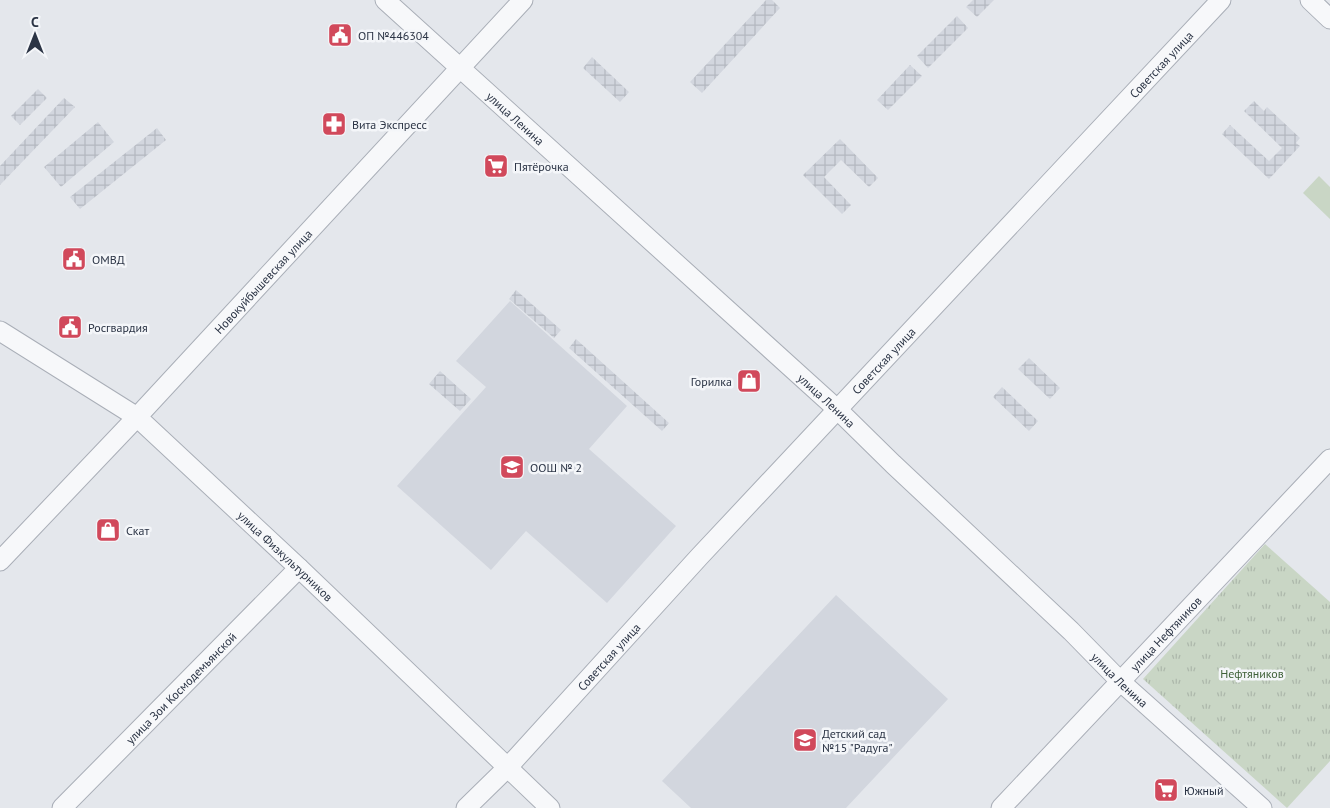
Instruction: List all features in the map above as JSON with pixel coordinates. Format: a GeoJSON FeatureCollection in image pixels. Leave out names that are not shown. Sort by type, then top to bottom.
{"type":"FeatureCollection","features":[{"type":"Feature","properties":{"kind":"street","name":"улица Ленина"},"geometry":{"type":"LineString","coordinates":[[386,0],[838,410],[1071,631],[1121,682],[1262,808]]}},
{"type":"Feature","properties":{"kind":"street","name":"Новокуйбышевская улица"},"geometry":{"type":"LineString","coordinates":[[0,561],[137,417],[523,0]]}},
{"type":"Feature","properties":{"kind":"street","name":"Советская улица"},"geometry":{"type":"LineString","coordinates":[[466,808],[508,767],[699,557],[1221,0]]}},
{"type":"Feature","properties":{"kind":"street"},"geometry":{"type":"LineString","coordinates":[[1310,0],[1330,19]]}},
{"type":"Feature","properties":{"kind":"street","name":"улица Физкультурников"},"geometry":{"type":"LineString","coordinates":[[0,331],[137,417],[299,568],[550,808]]}},
{"type":"Feature","properties":{"kind":"street","name":"улица Нефтяников"},"geometry":{"type":"LineString","coordinates":[[1000,808],[1330,460]]}},
{"type":"Feature","properties":{"kind":"street","name":"улица Зои Космодемьянской"},"geometry":{"type":"LineString","coordinates":[[62,808],[299,568]]}},
{"type":"Feature","properties":{"kind":"shaded area"},"geometry":{"type":"Polygon","coordinates":[[[766,0],[772,0],[780,8],[702,93],[690,82],[766,0]]]}},
{"type":"Feature","properties":{"kind":"shaded area"},"geometry":{"type":"Polygon","coordinates":[[[973,0],[994,0],[977,17],[966,7],[973,0]]]}},
{"type":"Feature","properties":{"kind":"shaded area"},"geometry":{"type":"Polygon","coordinates":[[[957,16],[968,28],[928,68],[917,56],[957,16]]]}},
{"type":"Feature","properties":{"kind":"shaded area"},"geometry":{"type":"Polygon","coordinates":[[[592,57],[629,92],[620,102],[583,68],[592,57]]]}},
{"type":"Feature","properties":{"kind":"shaded area"},"geometry":{"type":"Polygon","coordinates":[[[910,65],[922,76],[888,110],[877,100],[910,65]]]}},
{"type":"Feature","properties":{"kind":"shaded area"},"geometry":{"type":"Polygon","coordinates":[[[38,89],[47,98],[20,125],[11,116],[38,89]]]}},
{"type":"Feature","properties":{"kind":"shaded area"},"geometry":{"type":"Polygon","coordinates":[[[64,98],[75,107],[0,185],[0,166],[64,98]]]}},
{"type":"Feature","properties":{"kind":"shaded area"},"geometry":{"type":"Polygon","coordinates":[[[1254,101],[1264,111],[1267,107],[1300,138],[1296,143],[1300,146],[1269,179],[1222,134],[1230,125],[1269,161],[1282,148],[1244,111],[1254,101]]]}},
{"type":"Feature","properties":{"kind":"shaded area"},"geometry":{"type":"Polygon","coordinates":[[[98,122],[114,142],[61,187],[44,167],[98,122]]]}},
{"type":"Feature","properties":{"kind":"shaded area"},"geometry":{"type":"Polygon","coordinates":[[[157,128],[166,140],[80,209],[70,197],[157,128]]]}},
{"type":"Feature","properties":{"kind":"shaded area"},"geometry":{"type":"Polygon","coordinates":[[[840,139],[878,178],[869,187],[841,160],[824,177],[851,205],[842,214],[803,175],[840,139]]]}},
{"type":"Feature","properties":{"kind":"shaded area"},"geometry":{"type":"Polygon","coordinates":[[[516,290],[561,330],[554,338],[509,299],[516,290]]]}},
{"type":"Feature","properties":{"kind":"shaded area","name":"ООШ № 2"},"geometry":{"type":"Polygon","coordinates":[[[510,301],[627,406],[589,449],[676,526],[607,603],[526,531],[491,570],[397,486],[486,387],[456,361],[510,301]]]}},
{"type":"Feature","properties":{"kind":"shaded area"},"geometry":{"type":"Polygon","coordinates":[[[576,339],[669,423],[662,431],[569,348],[576,339]]]}},
{"type":"Feature","properties":{"kind":"shaded area"},"geometry":{"type":"Polygon","coordinates":[[[1029,358],[1060,388],[1050,399],[1018,369],[1029,358]]]}},
{"type":"Feature","properties":{"kind":"shaded area"},"geometry":{"type":"Polygon","coordinates":[[[440,371],[471,399],[460,411],[429,384],[440,371]]]}},
{"type":"Feature","properties":{"kind":"shaded area"},"geometry":{"type":"Polygon","coordinates":[[[1002,387],[1038,421],[1029,431],[993,397],[1002,387]]]}},
{"type":"Feature","properties":{"kind":"shaded area","name":"Детский сад №15 \"Радуга\""},"geometry":{"type":"Polygon","coordinates":[[[836,595],[948,699],[846,808],[691,808],[662,781],[836,595]]]}},
{"type":"Feature","properties":{"kind":"green space"},"geometry":{"type":"Polygon","coordinates":[[[1319,176],[1330,187],[1330,219],[1303,193],[1319,176]]]}},
{"type":"Feature","properties":{"kind":"green space","name":"Нефтяников"},"geometry":{"type":"Polygon","coordinates":[[[1265,544],[1330,602],[1330,761],[1287,808],[1143,679],[1265,544]]]}},
{"type":"Feature","properties":{"kind":"place","name":"ОП №446304"},"geometry":{"type":"Point","coordinates":[340,35]}},
{"type":"Feature","properties":{"kind":"place","name":"Вита Экспресс"},"geometry":{"type":"Point","coordinates":[334,124]}},
{"type":"Feature","properties":{"kind":"place","name":"Пятёрочка"},"geometry":{"type":"Point","coordinates":[496,166]}},
{"type":"Feature","properties":{"kind":"place","name":"ОМВД"},"geometry":{"type":"Point","coordinates":[74,259]}},
{"type":"Feature","properties":{"kind":"place","name":"Росгвардия"},"geometry":{"type":"Point","coordinates":[70,327]}},
{"type":"Feature","properties":{"kind":"place","name":"Горилка"},"geometry":{"type":"Point","coordinates":[749,381]}},
{"type":"Feature","properties":{"kind":"place","name":"ООШ № 2"},"geometry":{"type":"Point","coordinates":[512,467]}},
{"type":"Feature","properties":{"kind":"place","name":"Скат"},"geometry":{"type":"Point","coordinates":[108,530]}},
{"type":"Feature","properties":{"kind":"place","name":"Детский сад №15 \"Радуга\""},"geometry":{"type":"Point","coordinates":[805,740]}},
{"type":"Feature","properties":{"kind":"place","name":"Южный"},"geometry":{"type":"Point","coordinates":[1166,790]}}]}
